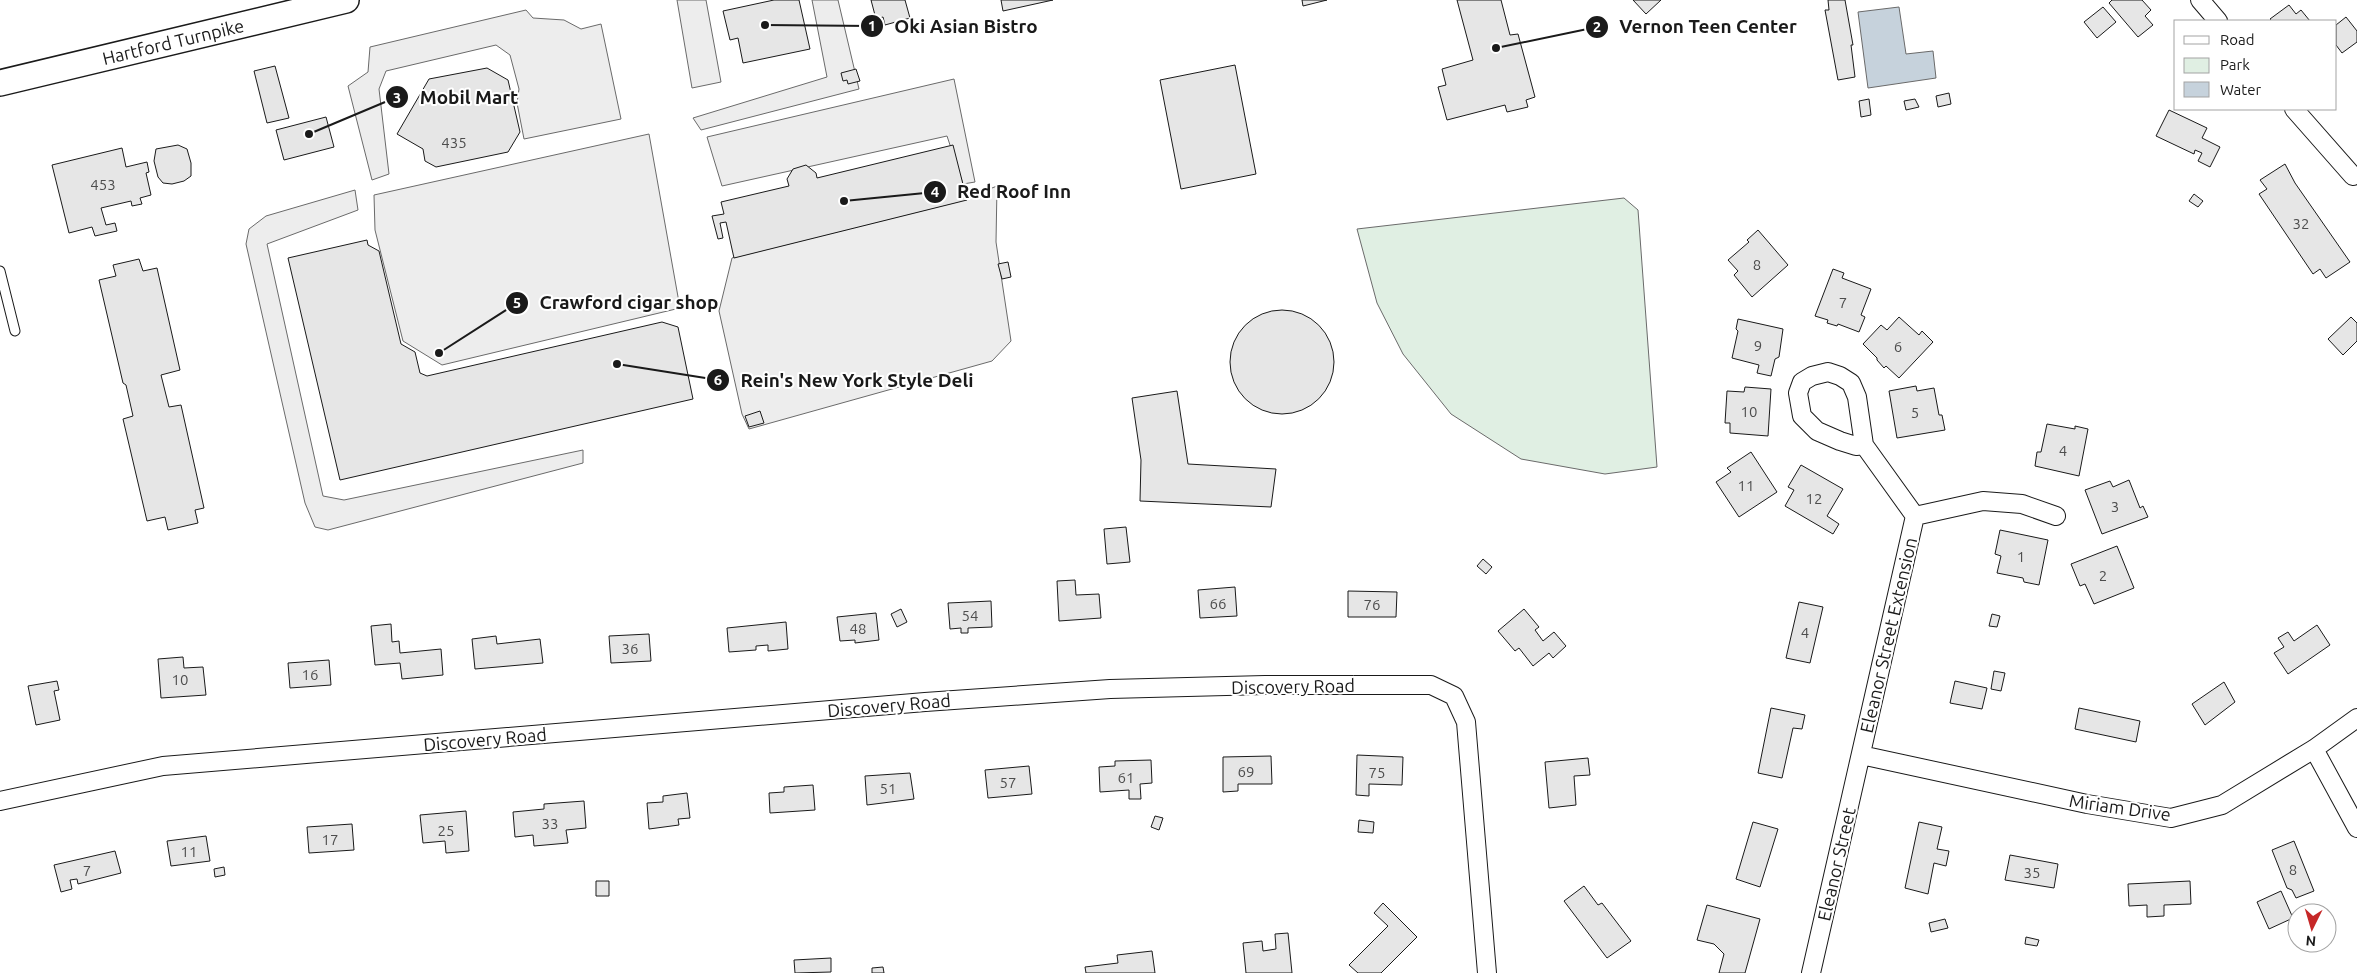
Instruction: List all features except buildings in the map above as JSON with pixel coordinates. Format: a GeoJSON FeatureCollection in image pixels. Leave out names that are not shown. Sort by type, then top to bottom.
{"type":"FeatureCollection","features":[{"type":"Feature","properties":{"kind":"main road","name":"Hartford Turnpike"},"geometry":{"type":"LineString","coordinates":[[0,83],[346,0]]}},
{"type":"Feature","properties":{"kind":"street"},"geometry":{"type":"LineString","coordinates":[[2200,0],[2217,20]]}},
{"type":"Feature","properties":{"kind":"street"},"geometry":{"type":"LineString","coordinates":[[2295,110],[2353,176]]}},
{"type":"Feature","properties":{"kind":"street","name":"Eleanor Street Extension"},"geometry":{"type":"LineString","coordinates":[[1861,755],[1915,516],[1864,445],[1857,397],[1851,383],[1840,376],[1828,372],[1812,376],[1802,382],[1798,393],[1802,416],[1817,431],[1856,446],[1864,445]]}},
{"type":"Feature","properties":{"kind":"street","name":"Eleanor Street Extension"},"geometry":{"type":"LineString","coordinates":[[1915,516],[1983,501],[2022,504],[2056,516]]}},
{"type":"Feature","properties":{"kind":"street","name":"Discovery Road"},"geometry":{"type":"LineString","coordinates":[[0,801],[45,793],[163,766],[915,702],[1110,689],[1265,685],[1431,685],[1454,696],[1466,722],[1487,973]]}},
{"type":"Feature","properties":{"kind":"street","name":"Miriam Drive"},"geometry":{"type":"LineString","coordinates":[[1861,755],[2087,804],[2171,818],[2222,805],[2314,749],[2357,718]]}},
{"type":"Feature","properties":{"kind":"street"},"geometry":{"type":"LineString","coordinates":[[2314,749],[2357,828]]}},
{"type":"Feature","properties":{"kind":"street","name":"Eleanor Street"},"geometry":{"type":"LineString","coordinates":[[1811,973],[1861,755]]}},
{"type":"Feature","properties":{"kind":"lane"},"geometry":{"type":"LineString","coordinates":[[0,271],[15,331]]}},
{"type":"Feature","properties":{"kind":"green space"},"geometry":{"type":"Polygon","coordinates":[[[1624,198],[1638,210],[1657,467],[1605,474],[1521,459],[1451,414],[1403,354],[1377,303],[1357,229],[1624,198]]]}},
{"type":"Feature","properties":{"kind":"shaded area"},"geometry":{"type":"Polygon","coordinates":[[[677,0],[706,0],[721,82],[692,88],[677,0]]]}},
{"type":"Feature","properties":{"kind":"shaded area"},"geometry":{"type":"Polygon","coordinates":[[[812,0],[838,0],[859,89],[701,130],[693,118],[827,77],[812,0]]]}},
{"type":"Feature","properties":{"kind":"shaded area"},"geometry":{"type":"Polygon","coordinates":[[[526,10],[533,18],[564,20],[581,29],[601,24],[621,119],[524,139],[517,103],[519,89],[510,55],[496,45],[386,71],[379,89],[389,174],[372,180],[348,86],[368,72],[370,47],[526,10]]]}},
{"type":"Feature","properties":{"kind":"shaded area"},"geometry":{"type":"Polygon","coordinates":[[[954,79],[975,182],[963,184],[947,136],[722,186],[707,137],[954,79]]]}},
{"type":"Feature","properties":{"kind":"shaded area"},"geometry":{"type":"Polygon","coordinates":[[[649,134],[680,308],[442,365],[403,341],[375,230],[374,195],[649,134]]]}},
{"type":"Feature","properties":{"kind":"shaded area"},"geometry":{"type":"Polygon","coordinates":[[[997,186],[996,242],[1011,341],[992,361],[749,429],[742,414],[719,311],[732,258],[957,202],[997,186]]]}},
{"type":"Feature","properties":{"kind":"shaded area"},"geometry":{"type":"Polygon","coordinates":[[[355,190],[358,210],[267,244],[323,496],[344,500],[583,450],[583,463],[328,530],[315,527],[305,503],[246,244],[249,229],[266,216],[355,190]]]}},
{"type":"Feature","properties":{"kind":"water"},"geometry":{"type":"Polygon","coordinates":[[[1899,7],[1906,54],[1933,51],[1936,78],[1868,88],[1858,12],[1899,7]]]}},
{"type":"Feature","properties":{"kind":"place","name":"Oki Asian Bistro"},"geometry":{"type":"Point","coordinates":[765,25]}},
{"type":"Feature","properties":{"kind":"place","name":"Vernon Teen Center"},"geometry":{"type":"Point","coordinates":[1496,48]}},
{"type":"Feature","properties":{"kind":"place","name":"Mobil Mart"},"geometry":{"type":"Point","coordinates":[309,134]}},
{"type":"Feature","properties":{"kind":"place","name":"Red Roof Inn"},"geometry":{"type":"Point","coordinates":[844,201]}},
{"type":"Feature","properties":{"kind":"place","name":"Crawford cigar shop"},"geometry":{"type":"Point","coordinates":[439,353]}},
{"type":"Feature","properties":{"kind":"place","name":"Rein's New York Style Deli"},"geometry":{"type":"Point","coordinates":[617,364]}}]}
